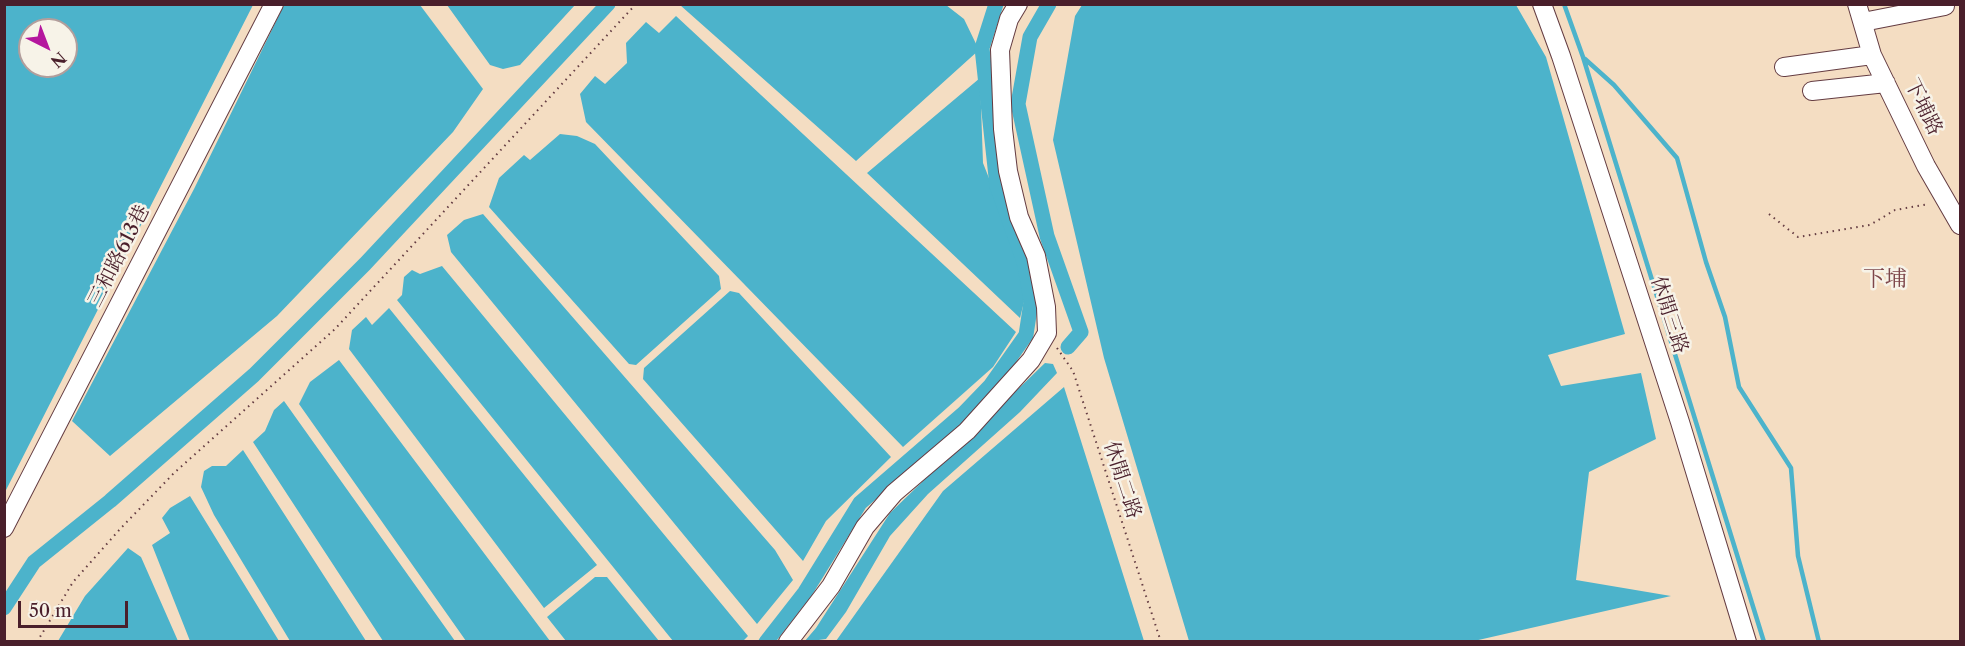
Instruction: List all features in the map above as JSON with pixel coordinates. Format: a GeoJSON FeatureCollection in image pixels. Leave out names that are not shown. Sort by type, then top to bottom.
{"type":"FeatureCollection","features":[{"type":"Feature","properties":{"kind":"lane","name":"三和路613巷"},"geometry":{"type":"LineString","coordinates":[[4,528],[274,4]]}},
{"type":"Feature","properties":{"kind":"lane"},"geometry":{"type":"LineString","coordinates":[[788,642],[831,586],[865,527],[894,493],[967,431],[1031,360],[1047,333],[1046,307],[1036,256],[1019,217],[1008,171],[1003,129],[1000,50],[1009,19],[1018,4]]}},
{"type":"Feature","properties":{"kind":"lane","name":"休閒三路"},"geometry":{"type":"LineString","coordinates":[[1542,4],[1673,399],[1747,642]]}},
{"type":"Feature","properties":{"kind":"lane","name":"下埔路"},"geometry":{"type":"LineString","coordinates":[[1857,4],[1872,55],[1926,166],[1960,225]]}},
{"type":"Feature","properties":{"kind":"lane"},"geometry":{"type":"LineString","coordinates":[[1863,22],[1945,6]]}},
{"type":"Feature","properties":{"kind":"lane"},"geometry":{"type":"LineString","coordinates":[[1784,67],[1872,55]]}},
{"type":"Feature","properties":{"kind":"lane"},"geometry":{"type":"LineString","coordinates":[[1812,91],[1886,82]]}},
{"type":"Feature","properties":{"kind":"path"},"geometry":{"type":"LineString","coordinates":[[37,642],[73,582],[121,528],[174,473],[335,329],[636,4]]}},
{"type":"Feature","properties":{"kind":"path"},"geometry":{"type":"LineString","coordinates":[[1769,214],[1798,237],[1870,225],[1895,210],[1947,201]]}},
{"type":"Feature","properties":{"kind":"path","name":"休閒二路"},"geometry":{"type":"LineString","coordinates":[[1047,333],[1073,371],[1161,642]]}},
{"type":"Feature","properties":{"kind":"water"},"geometry":{"type":"Polygon","coordinates":[[[4,5],[253,5],[5,492],[4,5]]]}},
{"type":"Feature","properties":{"kind":"water"},"geometry":{"type":"Polygon","coordinates":[[[284,5],[420,5],[483,89],[453,132],[277,316],[110,456],[72,421],[194,189],[284,5]]]}},
{"type":"Feature","properties":{"kind":"water"},"geometry":{"type":"Polygon","coordinates":[[[447,5],[575,5],[520,65],[503,69],[490,65],[447,5]]]}},
{"type":"Feature","properties":{"kind":"water"},"geometry":{"type":"Polygon","coordinates":[[[680,5],[946,5],[964,19],[979,50],[856,161],[680,5]]]}},
{"type":"Feature","properties":{"kind":"water"},"geometry":{"type":"Polygon","coordinates":[[[1082,5],[1516,5],[1546,57],[1625,334],[1548,355],[1561,386],[1641,373],[1656,439],[1589,472],[1576,580],[1671,596],[1474,641],[1189,641],[1104,358],[1053,140],[1075,16],[1082,5]]]}},
{"type":"Feature","properties":{"kind":"water"},"geometry":{"type":"Polygon","coordinates":[[[676,16],[1016,332],[993,367],[903,447],[586,122],[580,94],[595,76],[605,84],[627,63],[626,43],[646,22],[659,33],[676,16]]]}},
{"type":"Feature","properties":{"kind":"water"},"geometry":{"type":"Polygon","coordinates":[[[980,78],[983,163],[1022,262],[1024,302],[1020,318],[867,173],[980,78]]]}},
{"type":"Feature","properties":{"kind":"water"},"geometry":{"type":"Polygon","coordinates":[[[560,134],[577,136],[595,144],[719,276],[721,289],[636,365],[629,364],[489,207],[499,178],[524,155],[530,160],[560,134]]]}},
{"type":"Feature","properties":{"kind":"water"},"geometry":{"type":"Polygon","coordinates":[[[483,214],[775,550],[793,580],[757,624],[451,252],[447,235],[464,220],[483,214]]]}},
{"type":"Feature","properties":{"kind":"water"},"geometry":{"type":"Polygon","coordinates":[[[442,266],[748,636],[743,641],[673,641],[397,300],[402,295],[404,277],[412,270],[420,274],[442,266]]]}},
{"type":"Feature","properties":{"kind":"water"},"geometry":{"type":"Polygon","coordinates":[[[730,291],[739,293],[891,457],[826,521],[803,561],[643,379],[644,368],[730,291]]]}},
{"type":"Feature","properties":{"kind":"water"},"geometry":{"type":"Polygon","coordinates":[[[389,308],[597,565],[544,608],[349,349],[352,330],[366,317],[372,325],[389,308]]]}},
{"type":"Feature","properties":{"kind":"water"},"geometry":{"type":"Polygon","coordinates":[[[339,360],[550,641],[466,641],[299,404],[310,382],[339,360]]]}},
{"type":"Feature","properties":{"kind":"water"},"geometry":{"type":"Polygon","coordinates":[[[1045,363],[1053,364],[1057,373],[1020,412],[928,494],[890,536],[846,612],[826,639],[804,642],[816,628],[890,513],[1045,363]]]}},
{"type":"Feature","properties":{"kind":"water"},"geometry":{"type":"Polygon","coordinates":[[[1064,387],[1144,641],[836,641],[943,491],[1064,387]]]}},
{"type":"Feature","properties":{"kind":"water"},"geometry":{"type":"Polygon","coordinates":[[[284,401],[455,641],[383,641],[253,442],[265,431],[274,410],[284,401]]]}},
{"type":"Feature","properties":{"kind":"water"},"geometry":{"type":"Polygon","coordinates":[[[243,450],[366,641],[290,641],[214,515],[201,487],[204,471],[212,466],[226,466],[243,450]]]}},
{"type":"Feature","properties":{"kind":"water"},"geometry":{"type":"Polygon","coordinates":[[[190,496],[279,641],[190,641],[152,545],[170,533],[162,518],[170,508],[190,496]]]}},
{"type":"Feature","properties":{"kind":"water"},"geometry":{"type":"Polygon","coordinates":[[[128,548],[141,557],[178,641],[58,641],[85,596],[128,548]]]}},
{"type":"Feature","properties":{"kind":"water"},"geometry":{"type":"Polygon","coordinates":[[[595,577],[607,577],[659,641],[566,641],[547,617],[595,577]]]}},
{"type":"Feature","properties":{"kind":"waterway"},"geometry":{"type":"LineString","coordinates":[[4,608],[34,562],[110,501],[254,375],[365,264],[608,4]]}},
{"type":"Feature","properties":{"kind":"waterway"},"geometry":{"type":"LineString","coordinates":[[766,642],[805,592],[860,503],[964,413],[990,386],[1026,335],[1031,302],[1024,262],[997,186],[982,48],[996,4]]}},
{"type":"Feature","properties":{"kind":"waterway"},"geometry":{"type":"LineString","coordinates":[[1049,4],[1030,37],[1018,104],[1047,236],[1081,332],[1068,347]]}},
{"type":"Feature","properties":{"kind":"waterway"},"geometry":{"type":"LineString","coordinates":[[1564,4],[1583,57],[1764,642]]}},
{"type":"Feature","properties":{"kind":"waterway"},"geometry":{"type":"LineString","coordinates":[[1585,59],[1614,85],[1677,158],[1706,262],[1725,317],[1739,387],[1791,468],[1798,556],[1819,642]]}},
{"type":"Feature","properties":{"kind":"district","name":"下埔"},"geometry":{"type":"Point","coordinates":[1885,280]}}]}
